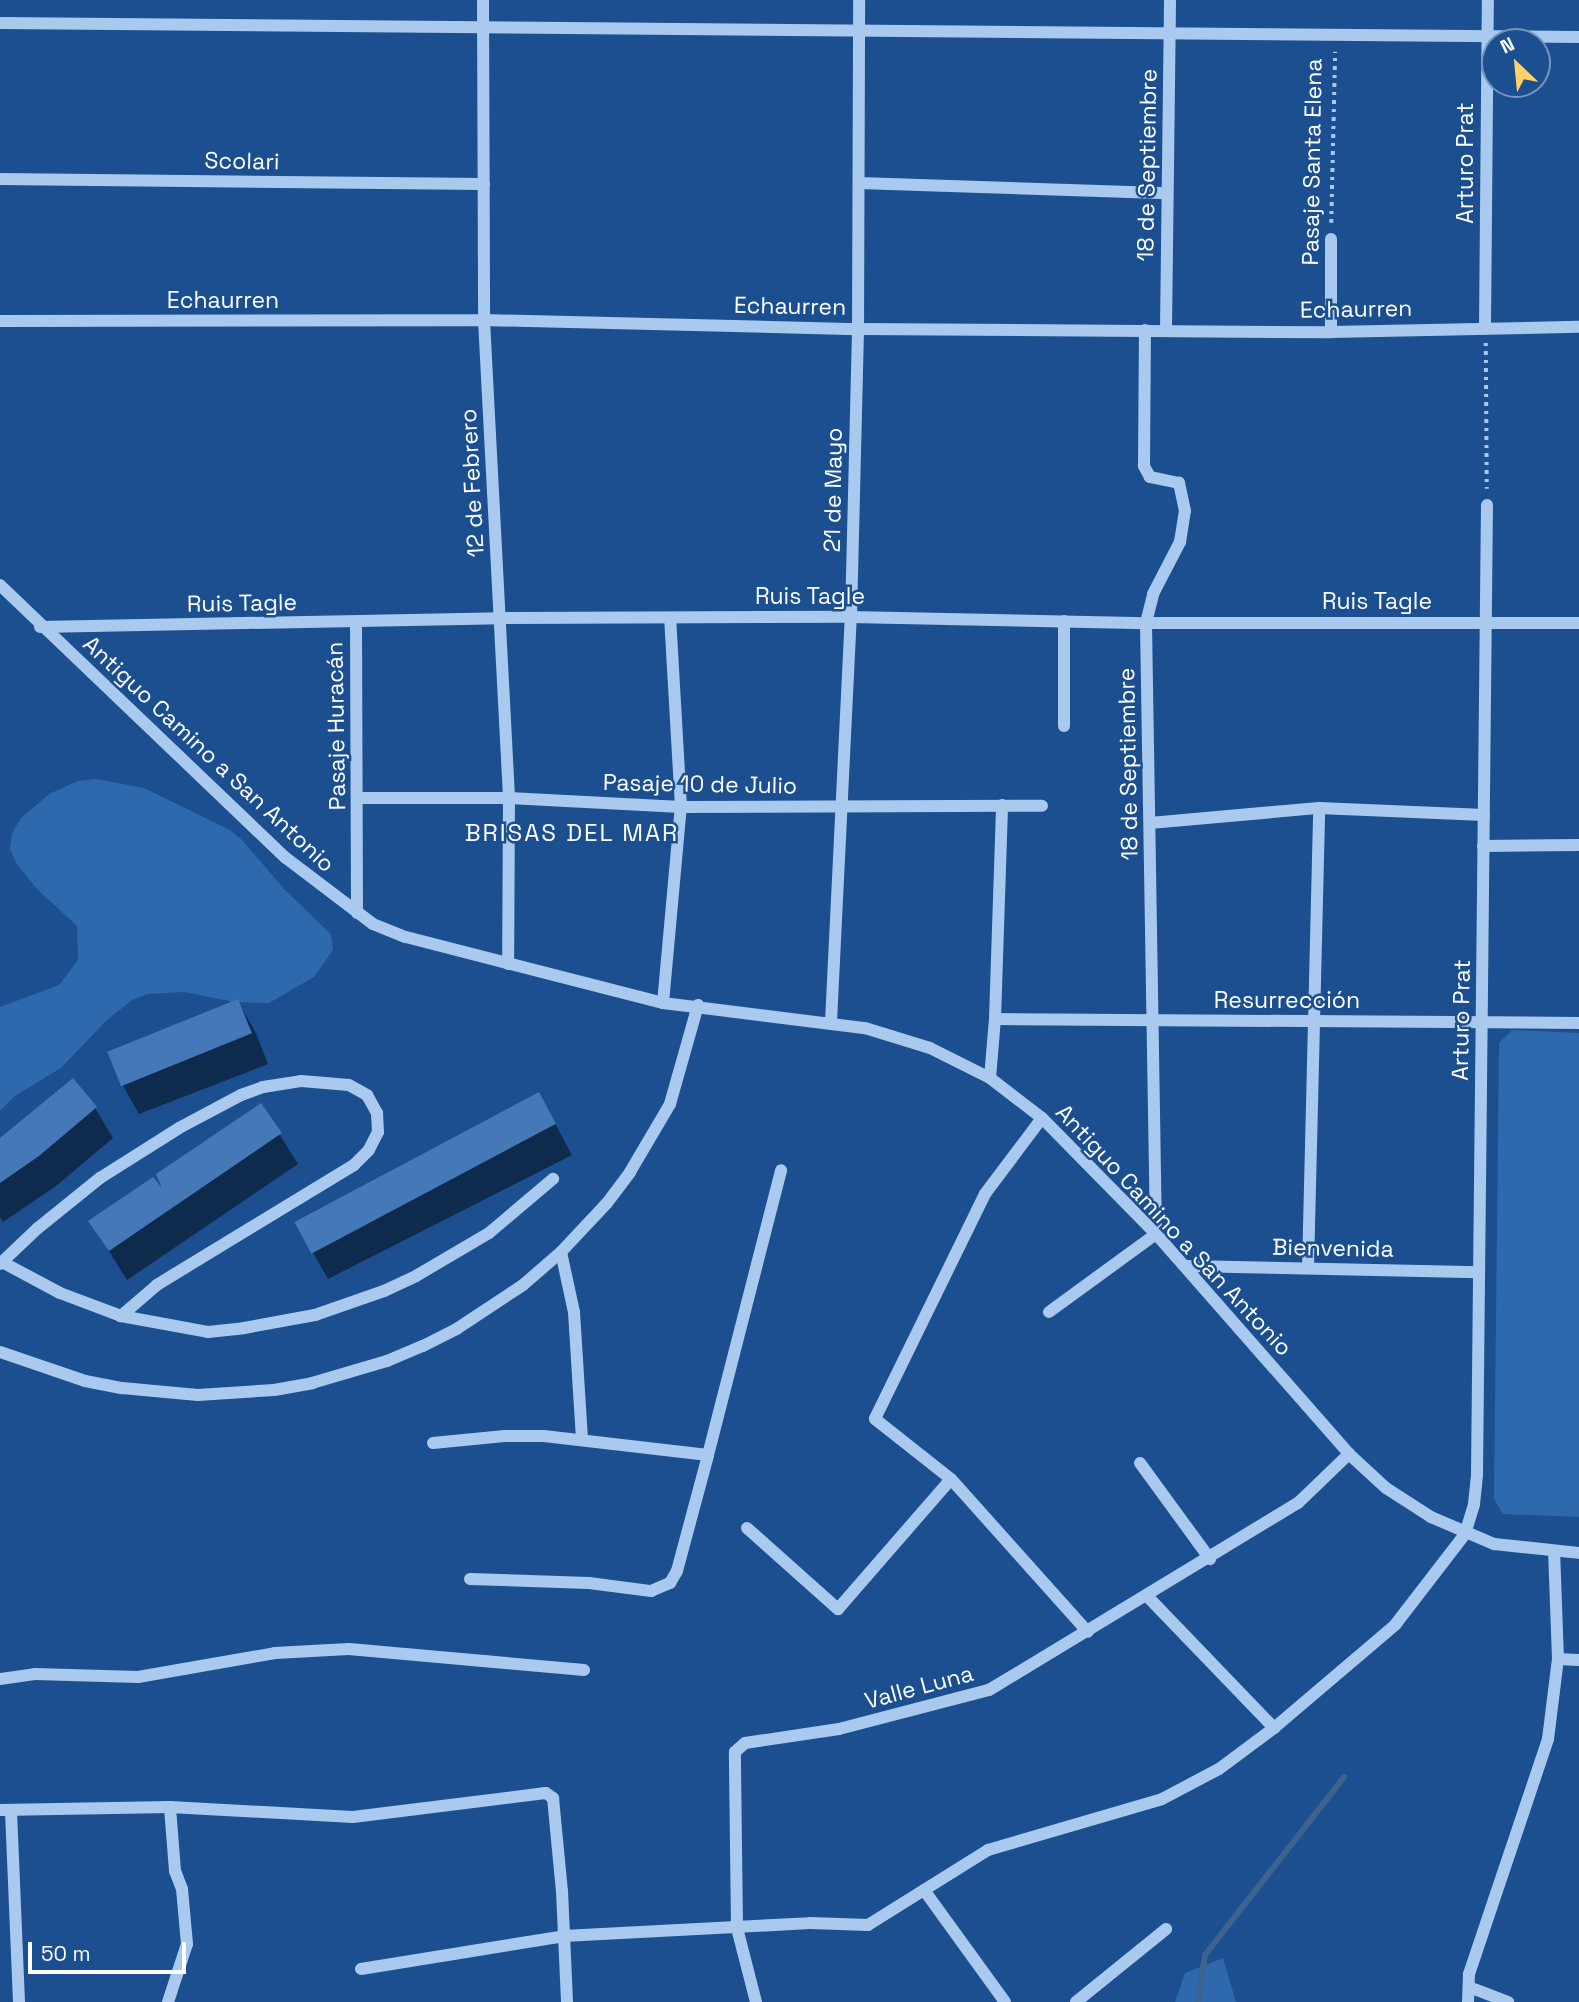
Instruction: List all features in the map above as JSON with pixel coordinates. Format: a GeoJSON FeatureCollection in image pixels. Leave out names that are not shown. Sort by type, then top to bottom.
{"type":"FeatureCollection","features":[{"type":"Feature","properties":{"kind":"street","name":"12 de Febrero"},"geometry":{"type":"LineString","coordinates":[[483,0],[484,320],[509,798],[508,964]]}},
{"type":"Feature","properties":{"kind":"street","name":"21 de Mayo"},"geometry":{"type":"LineString","coordinates":[[831,1022],[839,808],[851,617],[858,329],[859,0]]}},
{"type":"Feature","properties":{"kind":"street","name":"18 de Septiembre"},"geometry":{"type":"LineString","coordinates":[[1166,330],[1170,0]]}},
{"type":"Feature","properties":{"kind":"street","name":"Arturo Prat"},"geometry":{"type":"LineString","coordinates":[[1487,28],[1488,0]]}},
{"type":"Feature","properties":{"kind":"street"},"geometry":{"type":"LineString","coordinates":[[0,23],[1481,36]]}},
{"type":"Feature","properties":{"kind":"street"},"geometry":{"type":"LineString","coordinates":[[1551,37],[1579,37]]}},
{"type":"Feature","properties":{"kind":"street","name":"Arturo Prat"},"geometry":{"type":"LineString","coordinates":[[1485,327],[1487,98]]}},
{"type":"Feature","properties":{"kind":"street","name":"Scolari"},"geometry":{"type":"LineString","coordinates":[[0,179],[484,184]]}},
{"type":"Feature","properties":{"kind":"street"},"geometry":{"type":"LineString","coordinates":[[859,183],[1167,193]]}},
{"type":"Feature","properties":{"kind":"street","name":"Pasaje Santa Elena"},"geometry":{"type":"LineString","coordinates":[[1331,239],[1331,332]]}},
{"type":"Feature","properties":{"kind":"street","name":"Echaurren"},"geometry":{"type":"LineString","coordinates":[[0,321],[484,320],[858,329],[1331,332],[1579,327]]}},
{"type":"Feature","properties":{"kind":"street","name":"18 de Septiembre"},"geometry":{"type":"LineString","coordinates":[[1145,330],[1144,466],[1146,472],[1155,480],[1173,480],[1179,483],[1185,511],[1180,542],[1153,594],[1146,623],[1156,1234]]}},
{"type":"Feature","properties":{"kind":"street","name":"Arturo Prat"},"geometry":{"type":"LineString","coordinates":[[1465,1534],[1474,1504],[1477,1474],[1487,505]]}},
{"type":"Feature","properties":{"kind":"street","name":"Antiguo Camino a San Antonio"},"geometry":{"type":"LineString","coordinates":[[0,585],[40,627],[286,859],[373,924],[406,937],[663,1003],[831,1022],[876,1031],[930,1048],[990,1078],[1042,1118],[1156,1234],[1369,1474],[1408,1503],[1465,1534],[1493,1544],[1579,1553]]}},
{"type":"Feature","properties":{"kind":"street","name":"Ruis Tagle"},"geometry":{"type":"LineString","coordinates":[[40,627],[500,618],[851,617],[1146,623],[1579,623]]}},
{"type":"Feature","properties":{"kind":"street"},"geometry":{"type":"LineString","coordinates":[[663,1003],[681,807],[670,618]]}},
{"type":"Feature","properties":{"kind":"street"},"geometry":{"type":"LineString","coordinates":[[1064,621],[1064,726]]}},
{"type":"Feature","properties":{"kind":"street","name":"Pasaje Huracán"},"geometry":{"type":"LineString","coordinates":[[356,622],[357,913]]}},
{"type":"Feature","properties":{"kind":"street","name":"Pasaje 10 de Julio"},"geometry":{"type":"LineString","coordinates":[[358,798],[509,798],[681,807],[1042,806]]}},
{"type":"Feature","properties":{"kind":"street"},"geometry":{"type":"LineString","coordinates":[[990,1078],[995,1019],[1002,805]]}},
{"type":"Feature","properties":{"kind":"street"},"geometry":{"type":"LineString","coordinates":[[1150,823],[1320,808],[1483,815]]}},
{"type":"Feature","properties":{"kind":"street"},"geometry":{"type":"LineString","coordinates":[[1308,1268],[1320,808]]}},
{"type":"Feature","properties":{"kind":"street"},"geometry":{"type":"LineString","coordinates":[[1483,846],[1579,845]]}},
{"type":"Feature","properties":{"kind":"street"},"geometry":{"type":"LineString","coordinates":[[0,1352],[85,1381],[160,1393],[236,1394],[312,1383],[387,1361],[458,1328],[523,1285],[561,1252],[607,1203],[651,1139],[670,1104],[698,1005]]}},
{"type":"Feature","properties":{"kind":"street","name":"Resurrección"},"geometry":{"type":"LineString","coordinates":[[995,1019],[1579,1023]]}},
{"type":"Feature","properties":{"kind":"street"},"geometry":{"type":"LineString","coordinates":[[121,1315],[157,1285],[355,1165],[369,1150],[378,1132],[377,1113],[367,1095],[349,1085],[301,1081],[272,1085],[241,1095],[169,1134],[100,1178],[48,1219],[1,1263],[60,1293],[121,1315],[208,1332],[280,1323],[350,1304],[395,1286],[454,1256],[497,1227],[553,1179]]}},
{"type":"Feature","properties":{"kind":"street"},"geometry":{"type":"LineString","coordinates":[[1042,1118],[985,1194],[875,1419],[951,1479],[1088,1632]]}},
{"type":"Feature","properties":{"kind":"street"},"geometry":{"type":"LineString","coordinates":[[470,1578],[577,1583],[651,1591],[665,1587],[677,1571],[781,1170]]}},
{"type":"Feature","properties":{"kind":"street"},"geometry":{"type":"LineString","coordinates":[[1049,1312],[1156,1234]]}},
{"type":"Feature","properties":{"kind":"street"},"geometry":{"type":"LineString","coordinates":[[561,1252],[574,1312],[582,1439]]}},
{"type":"Feature","properties":{"kind":"street","name":"Bienvenida"},"geometry":{"type":"LineString","coordinates":[[1186,1266],[1479,1272]]}},
{"type":"Feature","properties":{"kind":"street"},"geometry":{"type":"LineString","coordinates":[[433,1443],[505,1436],[582,1439],[708,1455]]}},
{"type":"Feature","properties":{"kind":"street","name":"Valle Luna"},"geometry":{"type":"LineString","coordinates":[[756,2002],[737,1928],[735,1752],[745,1743],[839,1729],[989,1690],[1148,1597],[1298,1503],[1349,1454]]}},
{"type":"Feature","properties":{"kind":"street"},"geometry":{"type":"LineString","coordinates":[[1140,1464],[1210,1559]]}},
{"type":"Feature","properties":{"kind":"street"},"geometry":{"type":"LineString","coordinates":[[747,1528],[838,1609],[951,1479]]}},
{"type":"Feature","properties":{"kind":"street"},"geometry":{"type":"LineString","coordinates":[[361,1969],[564,1936],[810,1923],[868,1925],[988,1850],[1162,1799],[1219,1769],[1274,1728],[1395,1625],[1465,1534]]}},
{"type":"Feature","properties":{"kind":"street"},"geometry":{"type":"LineString","coordinates":[[1468,2002],[1469,1974],[1548,1739],[1558,1659],[1555,1552]]}},
{"type":"Feature","properties":{"kind":"street"},"geometry":{"type":"LineString","coordinates":[[1148,1597],[1274,1728]]}},
{"type":"Feature","properties":{"kind":"street"},"geometry":{"type":"LineString","coordinates":[[0,1679],[35,1674],[138,1677],[275,1653],[349,1649],[584,1670]]}},
{"type":"Feature","properties":{"kind":"street"},"geometry":{"type":"LineString","coordinates":[[1558,1659],[1579,1660]]}},
{"type":"Feature","properties":{"kind":"street"},"geometry":{"type":"LineString","coordinates":[[19,2002],[6,1810],[170,1807],[353,1817],[546,1793],[553,1798],[567,2002]]}},
{"type":"Feature","properties":{"kind":"street"},"geometry":{"type":"LineString","coordinates":[[168,2002],[187,1944],[182,1889],[175,1871],[170,1807]]}},
{"type":"Feature","properties":{"kind":"street"},"geometry":{"type":"LineString","coordinates":[[924,1890],[1005,2002]]}},
{"type":"Feature","properties":{"kind":"street"},"geometry":{"type":"LineString","coordinates":[[1076,2002],[1166,1929]]}},
{"type":"Feature","properties":{"kind":"street"},"geometry":{"type":"LineString","coordinates":[[1469,1987],[1508,2002]]}},
{"type":"Feature","properties":{"kind":"path","name":"Pasaje Santa Elena"},"geometry":{"type":"LineString","coordinates":[[1331,239],[1335,35]]}},
{"type":"Feature","properties":{"kind":"path"},"geometry":{"type":"LineString","coordinates":[[1485,327],[1487,505]]}},
{"type":"Feature","properties":{"kind":"shaded area"},"geometry":{"type":"Polygon","coordinates":[[[96,779],[144,788],[230,830],[285,890],[331,934],[333,950],[314,977],[269,1003],[234,1002],[184,992],[148,994],[132,1000],[107,1020],[61,1068],[15,1096],[0,1111],[0,1007],[59,985],[78,960],[77,926],[37,889],[16,863],[10,849],[12,833],[21,818],[49,794],[78,781],[96,779]]]}},
{"type":"Feature","properties":{"kind":"shaded area"},"geometry":{"type":"Polygon","coordinates":[[[1512,1030],[1579,1033],[1579,1517],[1503,1514],[1494,1499],[1499,1043],[1512,1030]]]}},
{"type":"Feature","properties":{"kind":"shaded area"},"geometry":{"type":"Polygon","coordinates":[[[1223,1958],[1236,2002],[1175,2002],[1185,1973],[1223,1958]]]}},
{"type":"Feature","properties":{"kind":"building"},"geometry":{"type":"Polygon","coordinates":[[[238,999],[252,1033],[121,1086],[107,1052],[238,999]]]}},
{"type":"Feature","properties":{"kind":"building"},"geometry":{"type":"Polygon","coordinates":[[[73,1078],[97,1107],[39,1156],[0,1183],[0,1138],[73,1078]]]}},
{"type":"Feature","properties":{"kind":"building"},"geometry":{"type":"Polygon","coordinates":[[[539,1092],[556,1124],[311,1254],[294,1222],[539,1092]]]}},
{"type":"Feature","properties":{"kind":"building"},"geometry":{"type":"Polygon","coordinates":[[[261,1103],[282,1133],[109,1251],[88,1221],[153,1177],[162,1188],[156,1174],[261,1103]]]}},
{"type":"Feature","properties":{"kind":"waterway"},"geometry":{"type":"LineString","coordinates":[[1198,2002],[1205,1955],[1344,1777]]}},
{"type":"Feature","properties":{"kind":"district","name":"BRISAS DEL MAR"},"geometry":{"type":"Point","coordinates":[572,833]}}]}
